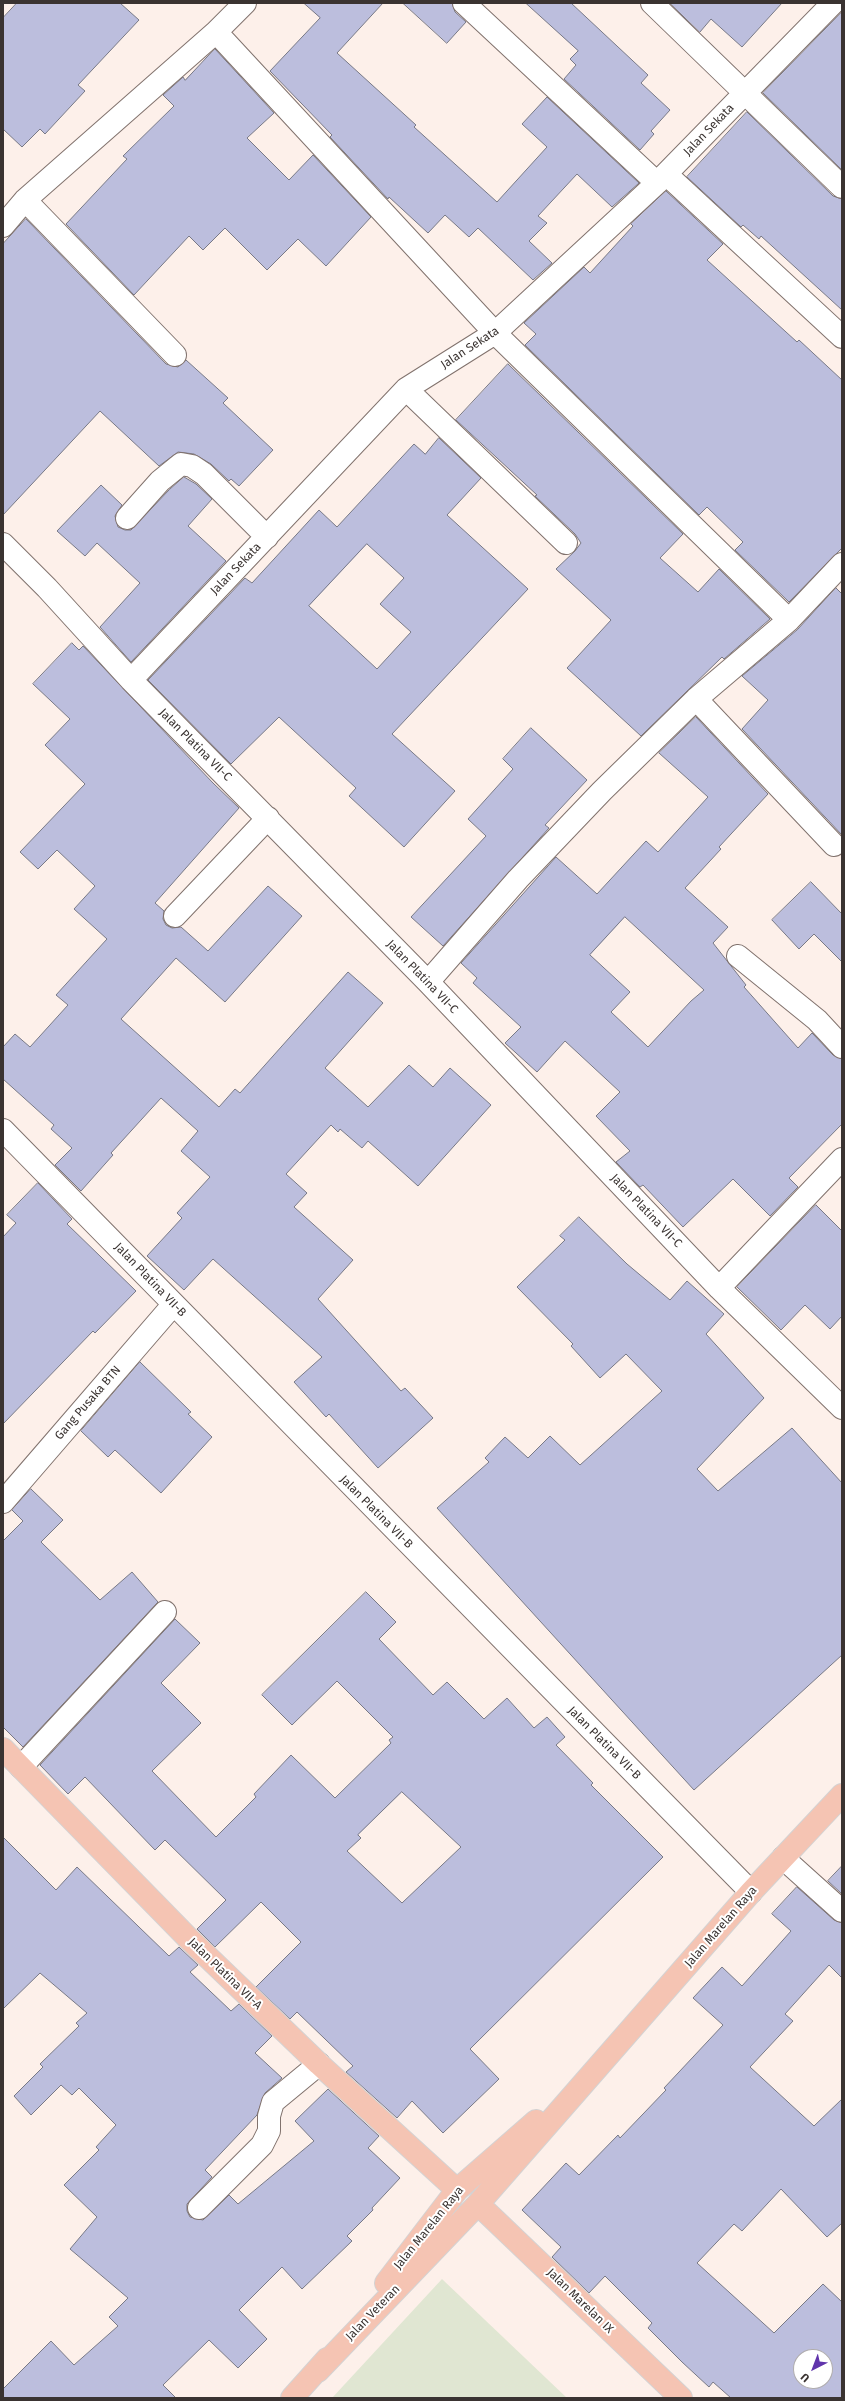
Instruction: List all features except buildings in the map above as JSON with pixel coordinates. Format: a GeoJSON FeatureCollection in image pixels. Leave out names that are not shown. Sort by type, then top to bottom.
{"type":"FeatureCollection","features":[{"type":"Feature","properties":{"kind":"main road","name":"Jalan Platina VII-A"},"geometry":{"type":"LineString","coordinates":[[3,1749],[187,1937],[319,2064],[457,2190]]}},
{"type":"Feature","properties":{"kind":"main road","name":"Jalan Marelan Raya"},"geometry":{"type":"LineString","coordinates":[[478,2204],[751,1892],[842,1795]]}},
{"type":"Feature","properties":{"kind":"main road","name":"Jalan Marelan Raya"},"geometry":{"type":"LineString","coordinates":[[292,2398],[318,2371],[457,2190],[604,2061]]}},
{"type":"Feature","properties":{"kind":"main road","name":"Jalan Veteran"},"geometry":{"type":"LineString","coordinates":[[318,2371],[478,2204]]}},
{"type":"Feature","properties":{"kind":"main road","name":"Jalan Marelan IX"},"geometry":{"type":"LineString","coordinates":[[478,2204],[681,2398]]}},
{"type":"Feature","properties":{"kind":"street"},"geometry":{"type":"LineString","coordinates":[[3,226],[25,200],[216,32],[245,3]]}},
{"type":"Feature","properties":{"kind":"street"},"geometry":{"type":"LineString","coordinates":[[464,3],[661,179],[842,337]]}},
{"type":"Feature","properties":{"kind":"street"},"geometry":{"type":"LineString","coordinates":[[652,3],[842,186]]}},
{"type":"Feature","properties":{"kind":"street","name":"Jalan Sekata"},"geometry":{"type":"LineString","coordinates":[[131,680],[406,389],[495,333],[661,179],[833,3]]}},
{"type":"Feature","properties":{"kind":"street"},"geometry":{"type":"LineString","coordinates":[[216,32],[495,333],[789,620]]}},
{"type":"Feature","properties":{"kind":"street"},"geometry":{"type":"LineString","coordinates":[[25,200],[175,355]]}},
{"type":"Feature","properties":{"kind":"street"},"geometry":{"type":"LineString","coordinates":[[406,389],[566,543]]}},
{"type":"Feature","properties":{"kind":"street"},"geometry":{"type":"LineString","coordinates":[[127,518],[160,481],[181,464],[192,466],[204,474],[267,537]]}},
{"type":"Feature","properties":{"kind":"street","name":"Jalan Platina VII-C"},"geometry":{"type":"LineString","coordinates":[[3,544],[47,588],[131,680],[428,982],[719,1288],[842,1408]]}},
{"type":"Feature","properties":{"kind":"street"},"geometry":{"type":"LineString","coordinates":[[428,982],[518,879],[602,791],[696,700],[789,620],[842,564]]}},
{"type":"Feature","properties":{"kind":"street"},"geometry":{"type":"LineString","coordinates":[[696,700],[834,845]]}},
{"type":"Feature","properties":{"kind":"street"},"geometry":{"type":"LineString","coordinates":[[175,916],[268,818]]}},
{"type":"Feature","properties":{"kind":"street"},"geometry":{"type":"LineString","coordinates":[[738,956],[817,1020],[842,1047]]}},
{"type":"Feature","properties":{"kind":"street","name":"Jalan Platina VII-B"},"geometry":{"type":"LineString","coordinates":[[3,1130],[751,1892]]}},
{"type":"Feature","properties":{"kind":"street"},"geometry":{"type":"LineString","coordinates":[[719,1288],[838,1172]]}},
{"type":"Feature","properties":{"kind":"street","name":"Gang Pusaka BTN"},"geometry":{"type":"LineString","coordinates":[[4,1500],[174,1305]]}},
{"type":"Feature","properties":{"kind":"street"},"geometry":{"type":"LineString","coordinates":[[21,1768],[164,1612]]}},
{"type":"Feature","properties":{"kind":"street"},"geometry":{"type":"LineString","coordinates":[[783,1858],[842,1912]]}},
{"type":"Feature","properties":{"kind":"street"},"geometry":{"type":"LineString","coordinates":[[199,2208],[262,2145],[269,2132],[269,2116],[273,2102],[319,2064]]}},
{"type":"Feature","properties":{"kind":"green space"},"geometry":{"type":"Polygon","coordinates":[[[442,2279],[567,2398],[332,2398],[442,2279]]]}}]}
